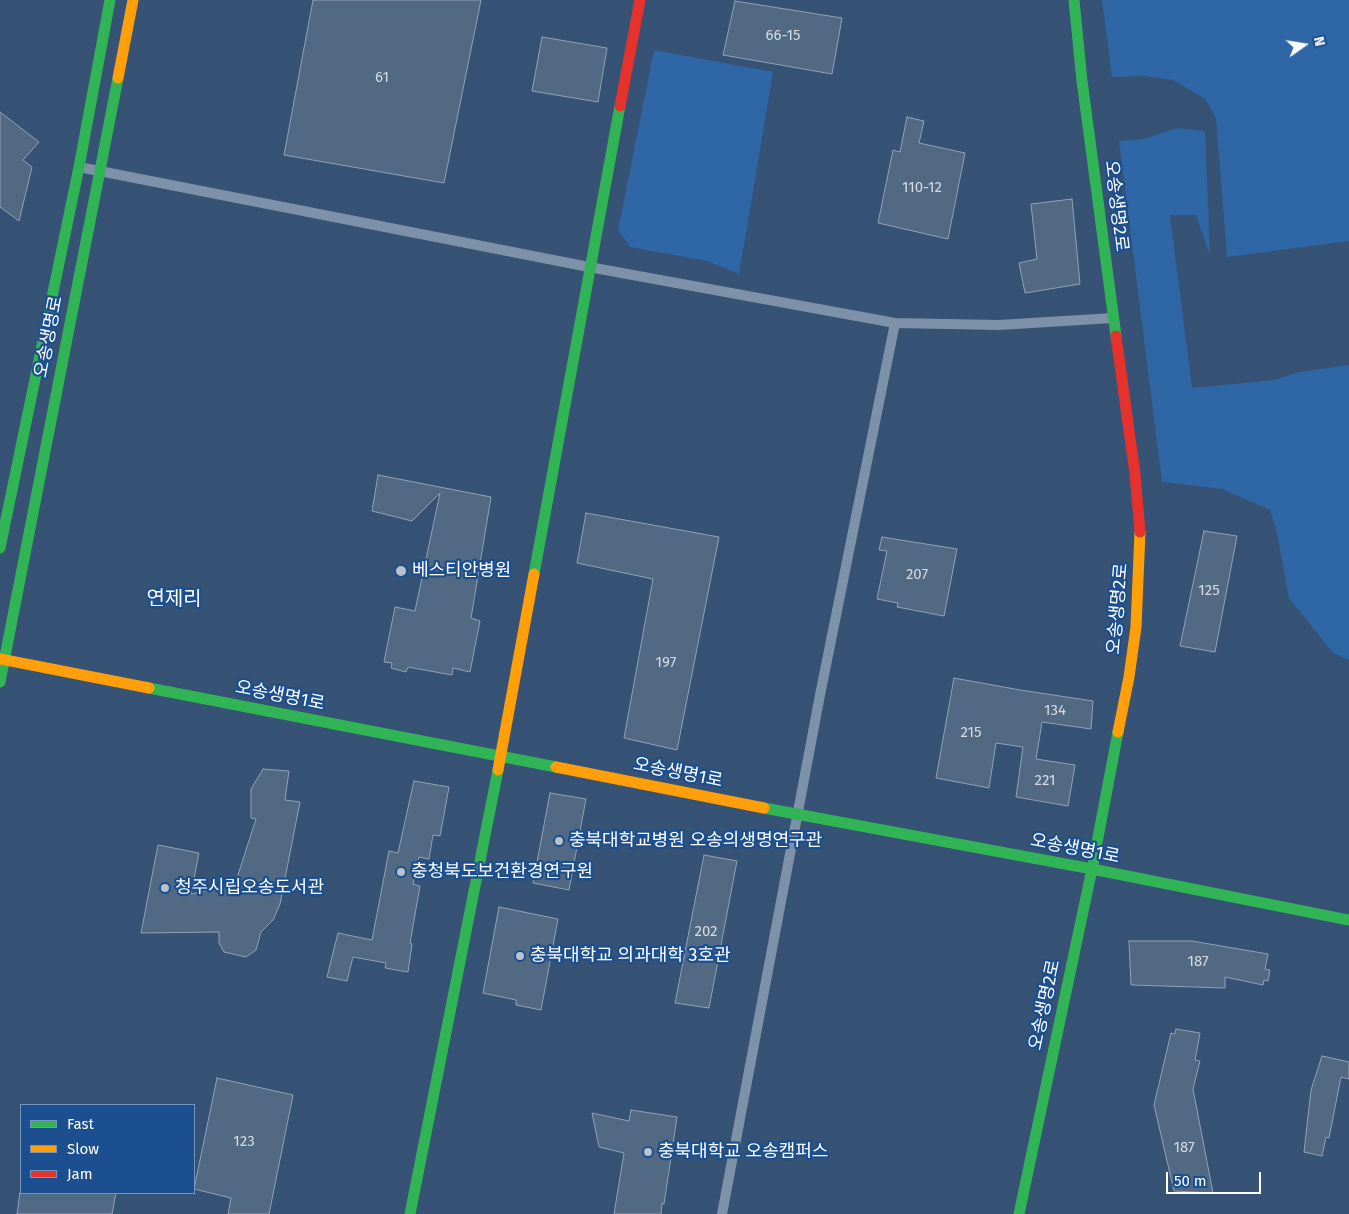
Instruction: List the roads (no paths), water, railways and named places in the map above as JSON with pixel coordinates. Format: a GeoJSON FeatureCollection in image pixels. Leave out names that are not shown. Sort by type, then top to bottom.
{"type":"FeatureCollection","features":[{"type":"Feature","properties":{"kind":"street","name":"오송생명로"},"geometry":{"type":"LineString","coordinates":[[0,548],[79,167],[110,0]]}},
{"type":"Feature","properties":{"kind":"street","name":"오송생명로"},"geometry":{"type":"LineString","coordinates":[[0,682],[2,659],[133,0]]}},
{"type":"Feature","properties":{"kind":"street"},"geometry":{"type":"LineString","coordinates":[[410,1214],[501,757],[589,267],[640,0]]}},
{"type":"Feature","properties":{"kind":"street","name":"오송생명2로"},"geometry":{"type":"LineString","coordinates":[[1019,1214],[1092,869],[1129,677],[1136,627],[1139,581],[1140,537],[1134,474],[1082,81],[1074,0]]}},
{"type":"Feature","properties":{"kind":"street"},"geometry":{"type":"LineString","coordinates":[[79,167],[589,267],[895,323],[999,326],[1113,318]]}},
{"type":"Feature","properties":{"kind":"street"},"geometry":{"type":"LineString","coordinates":[[722,1214],[797,814],[895,323]]}},
{"type":"Feature","properties":{"kind":"street","name":"오송생명1로"},"geometry":{"type":"LineString","coordinates":[[2,659],[1349,920]]}},
{"type":"Feature","properties":{"kind":"place","name":"베스티안병원"},"geometry":{"type":"Point","coordinates":[401,571]}},
{"type":"Feature","properties":{"kind":"place","name":"충북대학교병원 오송의생명연구관"},"geometry":{"type":"Point","coordinates":[559,841]}},
{"type":"Feature","properties":{"kind":"place","name":"충청북도보건환경연구원"},"geometry":{"type":"Point","coordinates":[401,872]}},
{"type":"Feature","properties":{"kind":"place","name":"청주시립오송도서관"},"geometry":{"type":"Point","coordinates":[165,888]}},
{"type":"Feature","properties":{"kind":"place","name":"충북대학교 의과대학 3호관"},"geometry":{"type":"Point","coordinates":[520,956]}},
{"type":"Feature","properties":{"kind":"place","name":"충북대학교 오송캠퍼스"},"geometry":{"type":"Point","coordinates":[648,1152]}},
{"type":"Feature","properties":{"kind":"district","name":"연제리"},"geometry":{"type":"Point","coordinates":[174,599]}}]}
